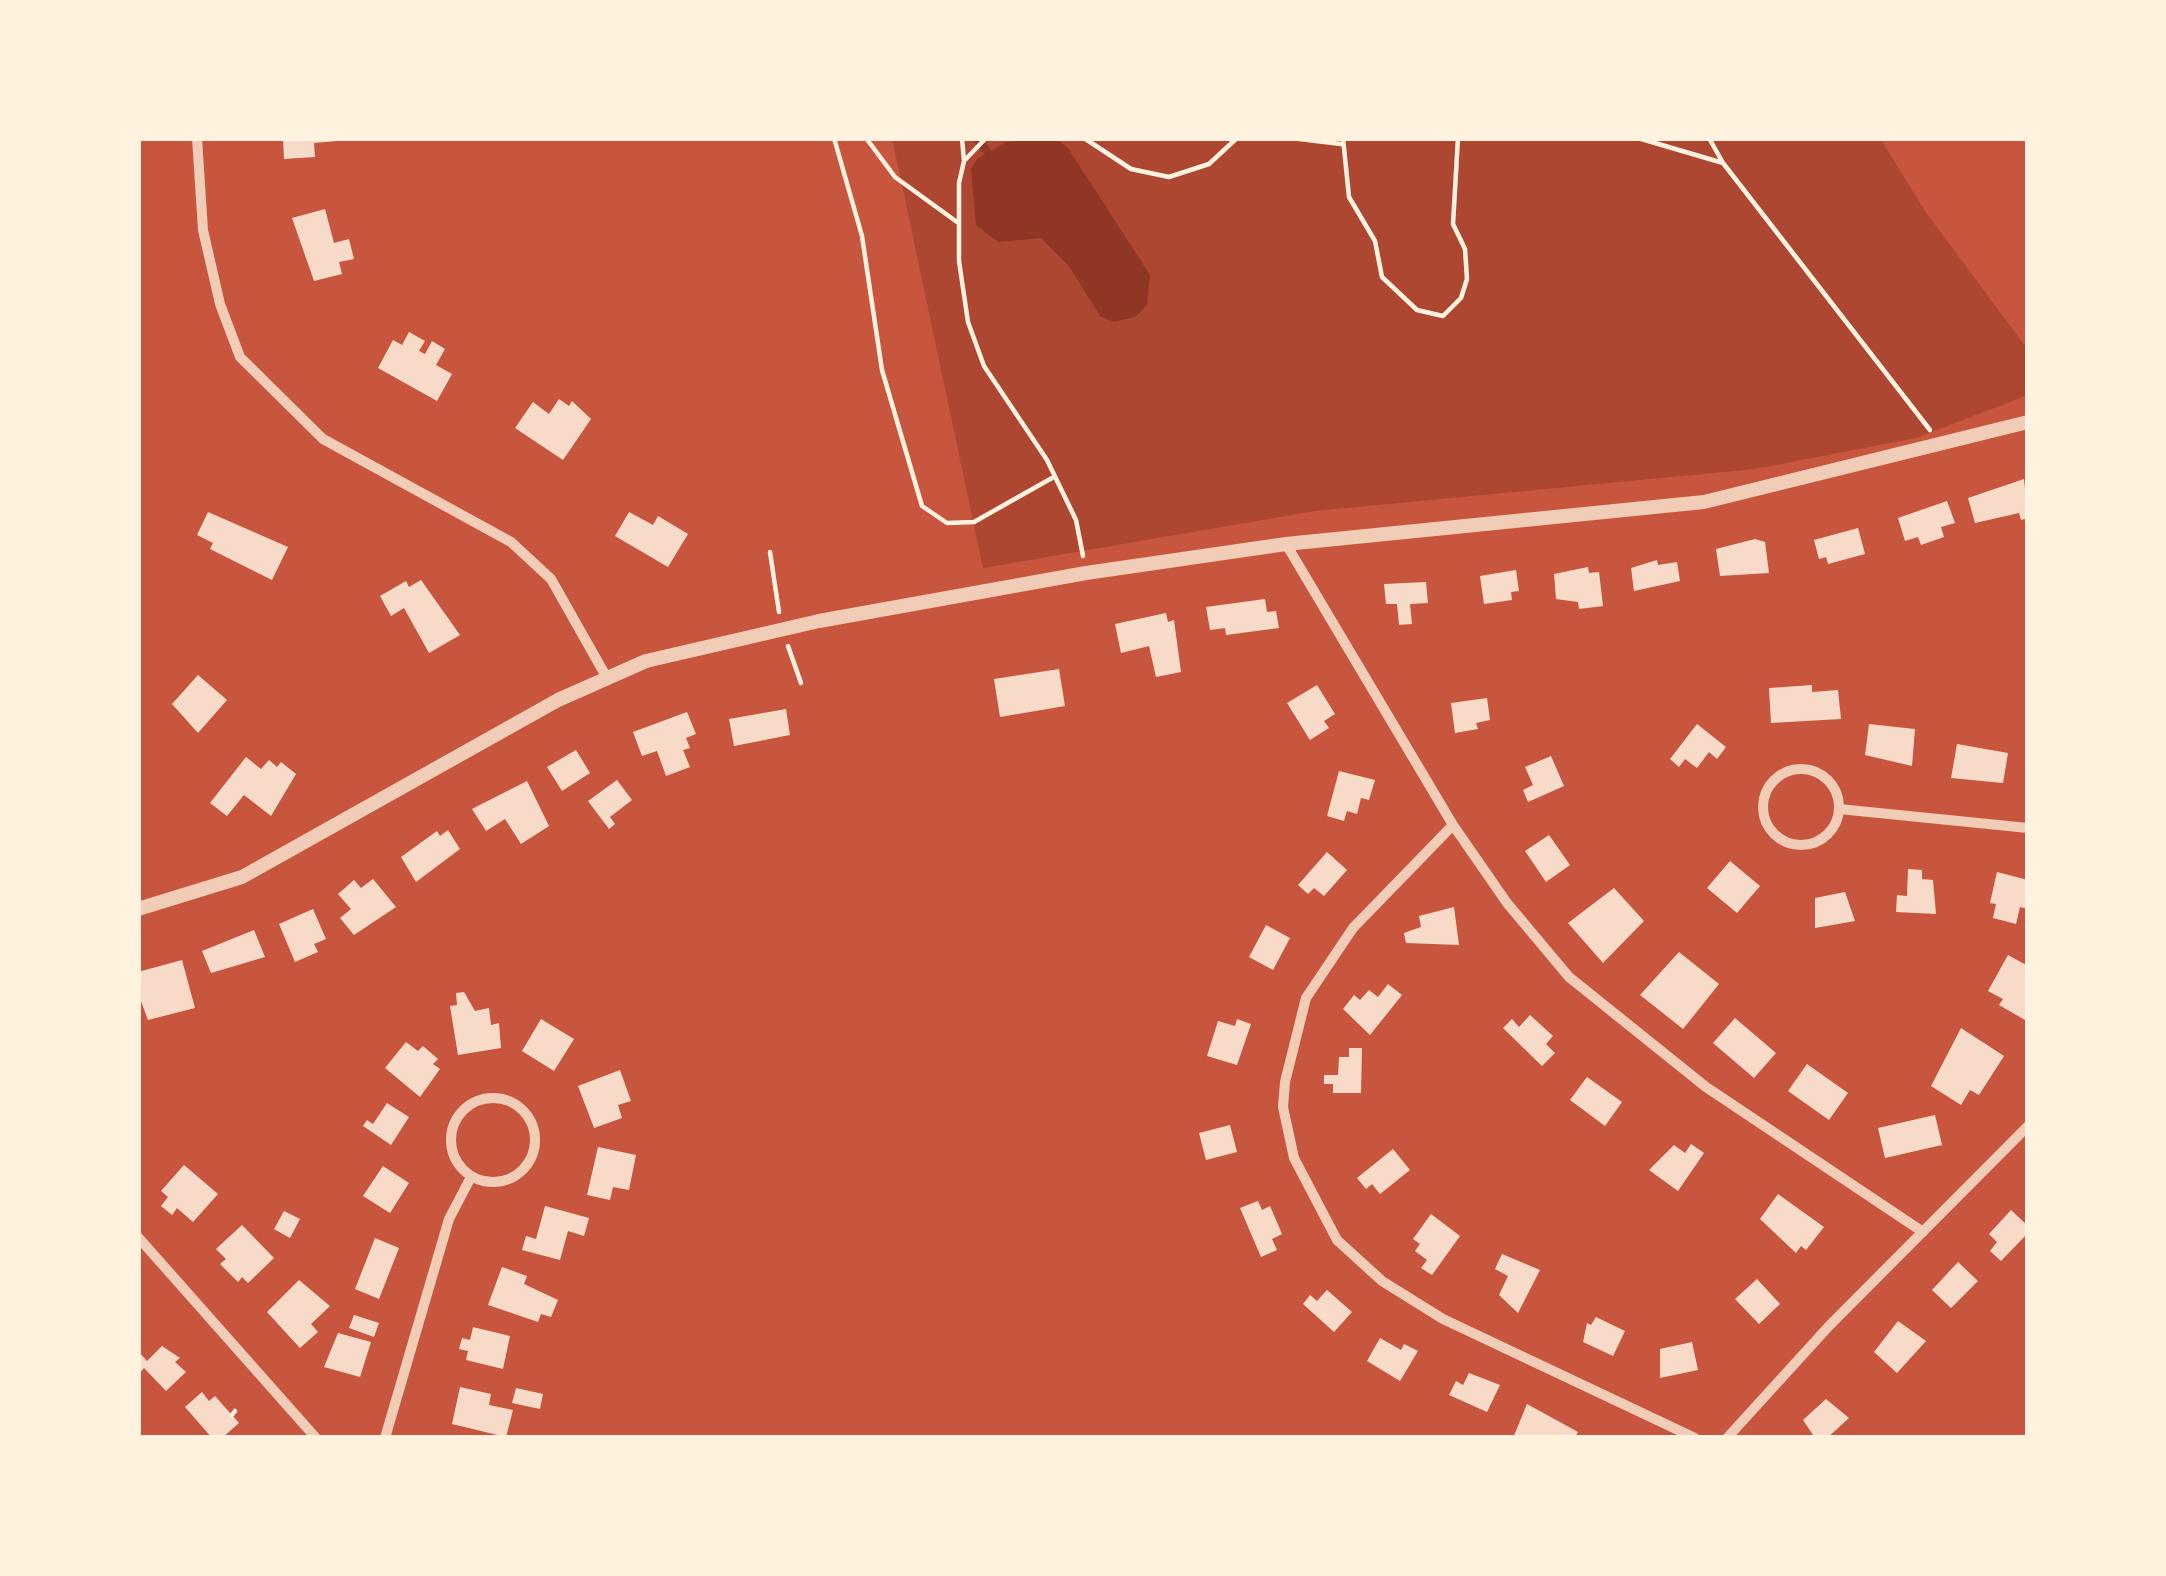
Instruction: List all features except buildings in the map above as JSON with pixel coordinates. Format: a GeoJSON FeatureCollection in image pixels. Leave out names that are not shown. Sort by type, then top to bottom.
{"type":"FeatureCollection","features":[{"type":"Feature","properties":{"kind":"street"},"geometry":{"type":"LineString","coordinates":[[196,138],[203,230],[220,304],[240,357],[322,439],[511,542],[551,579],[607,678]]}},
{"type":"Feature","properties":{"kind":"street"},"geometry":{"type":"LineString","coordinates":[[138,909],[208,891],[260,868],[501,731],[646,661],[1086,573],[1286,544],[1704,502],[2028,422]]}},
{"type":"Feature","properties":{"kind":"street"},"geometry":{"type":"LineString","coordinates":[[1286,544],[1453,825],[1537,941],[1605,1009],[1706,1087],[1923,1232]]}},
{"type":"Feature","properties":{"kind":"street"},"geometry":{"type":"LineString","coordinates":[[1804,769],[1828,779],[1839,809],[1824,837],[1799,844],[1771,829],[1764,804],[1774,780],[1804,769]]}},
{"type":"Feature","properties":{"kind":"street"},"geometry":{"type":"LineString","coordinates":[[1839,809],[2028,828]]}},
{"type":"Feature","properties":{"kind":"street"},"geometry":{"type":"LineString","coordinates":[[1453,825],[1353,928],[1306,998],[1283,1107],[1294,1158],[1337,1240],[1382,1281],[1443,1319],[1695,1438]]}},
{"type":"Feature","properties":{"kind":"street"},"geometry":{"type":"LineString","coordinates":[[510,1101],[534,1127],[535,1147],[526,1167],[507,1180],[471,1177],[458,1165],[450,1143],[457,1118],[473,1102],[510,1101]]}},
{"type":"Feature","properties":{"kind":"street"},"geometry":{"type":"LineString","coordinates":[[1727,1438],[2028,1126]]}},
{"type":"Feature","properties":{"kind":"street"},"geometry":{"type":"LineString","coordinates":[[385,1438],[449,1219],[471,1177]]}},
{"type":"Feature","properties":{"kind":"street"},"geometry":{"type":"LineString","coordinates":[[138,1238],[316,1438]]}},
{"type":"Feature","properties":{"kind":"path"},"geometry":{"type":"LineString","coordinates":[[834,138],[862,236],[882,370],[922,506],[947,523],[974,522],[1052,478]]}},
{"type":"Feature","properties":{"kind":"path"},"geometry":{"type":"LineString","coordinates":[[866,138],[895,177],[957,222]]}},
{"type":"Feature","properties":{"kind":"path"},"geometry":{"type":"LineString","coordinates":[[962,138],[957,222],[968,322],[984,366],[1040,444],[1052,478],[1076,520],[1086,573]]}},
{"type":"Feature","properties":{"kind":"path"},"geometry":{"type":"LineString","coordinates":[[964,161],[986,138]]}},
{"type":"Feature","properties":{"kind":"path"},"geometry":{"type":"LineString","coordinates":[[1084,138],[1131,169],[1169,177],[1209,164],[1237,138]]}},
{"type":"Feature","properties":{"kind":"path"},"geometry":{"type":"LineString","coordinates":[[1291,138],[1342,141],[1349,197],[1375,241],[1382,277],[1417,310],[1443,316],[1461,298],[1467,279],[1466,249],[1453,224],[1458,138]]}},
{"type":"Feature","properties":{"kind":"path"},"geometry":{"type":"LineString","coordinates":[[1638,138],[1723,163]]}},
{"type":"Feature","properties":{"kind":"path"},"geometry":{"type":"LineString","coordinates":[[1709,138],[1723,163],[1940,445]]}},
{"type":"Feature","properties":{"kind":"shaded area"},"geometry":{"type":"Polygon","coordinates":[[[892,138],[1880,138],[1925,211],[2028,350],[2028,395],[1916,438],[1755,469],[1315,511],[983,568],[892,138]]]}},
{"type":"Feature","properties":{"kind":"shaded area"},"geometry":{"type":"Polygon","coordinates":[[[1056,138],[1068,148],[1150,275],[1147,305],[1135,317],[1114,322],[1100,316],[1069,266],[1041,238],[998,242],[976,225],[971,169],[977,159],[1006,142],[1056,138]]]}},
{"type":"Feature","properties":{"kind":"waterway"},"geometry":{"type":"LineString","coordinates":[[976,138],[986,150]]}}]}
